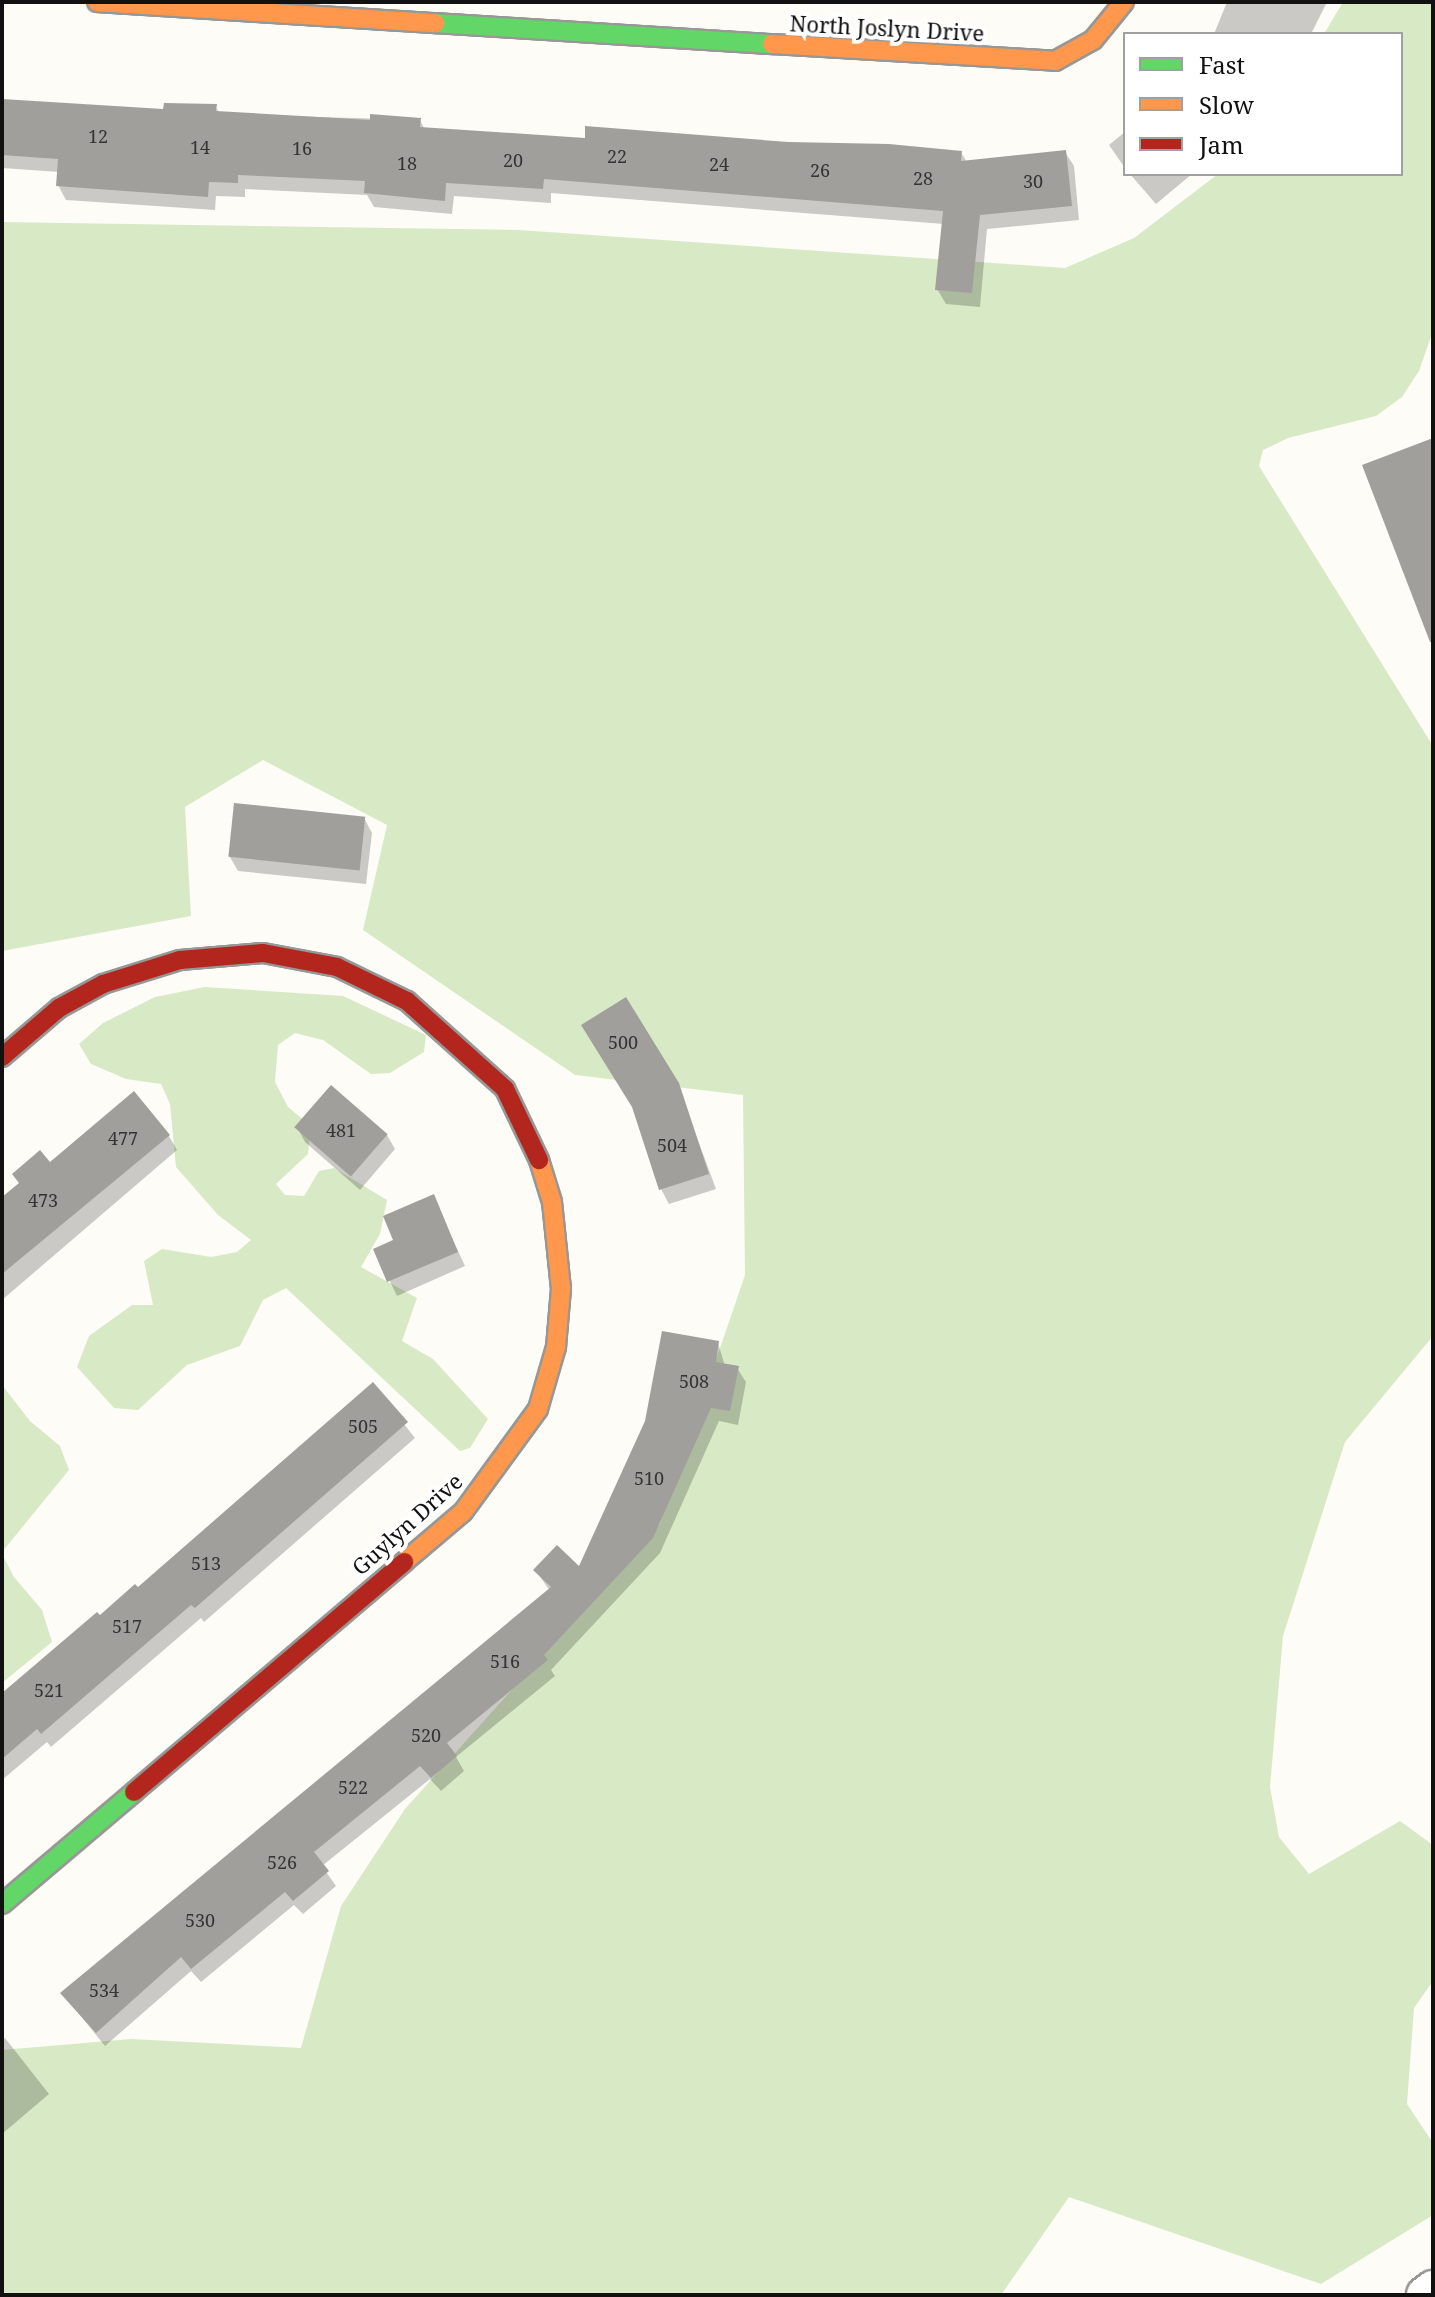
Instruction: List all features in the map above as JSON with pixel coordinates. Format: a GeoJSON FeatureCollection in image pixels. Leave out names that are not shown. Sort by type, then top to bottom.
{"type":"FeatureCollection","features":[{"type":"Feature","properties":{"kind":"street","name":"North Joslyn Drive"},"geometry":{"type":"LineString","coordinates":[[97,2],[401,13],[1055,61],[1093,40],[1124,2]]}},
{"type":"Feature","properties":{"kind":"street","name":"Guylyn Drive"},"geometry":{"type":"LineString","coordinates":[[2,1057],[59,1008],[103,984],[180,960],[263,953],[337,967],[407,1001],[505,1089],[534,1144],[552,1202],[561,1289],[556,1347],[538,1409],[463,1512],[2,1904]]}},
{"type":"Feature","properties":{"kind":"street"},"geometry":{"type":"LineString","coordinates":[[1425,2295],[1433,2289]]}},
{"type":"Feature","properties":{"kind":"green space"},"geometry":{"type":"Polygon","coordinates":[[[1343,2],[1433,2],[1433,331],[1419,371],[1402,397],[1376,416],[1288,438],[1263,450],[1259,466],[1433,746],[1433,1336],[1345,1442],[1283,1636],[1270,1787],[1279,1837],[1309,1874],[1400,1821],[1433,1845],[1433,1981],[1414,2008],[1407,2104],[1433,2143],[1433,2215],[1321,2284],[1069,2197],[1001,2295],[2,2295],[2,2050],[131,2039],[301,2048],[341,1906],[405,1809],[660,1524],[745,1275],[743,1095],[575,1075],[363,930],[387,825],[263,760],[185,807],[191,916],[2,951],[2,222],[519,230],[1065,268],[1134,238],[1215,176],[1403,176],[1403,32],[1325,32],[1343,2]]]}},
{"type":"Feature","properties":{"kind":"green space"},"geometry":{"type":"Polygon","coordinates":[[[205,987],[343,996],[426,1035],[424,1052],[390,1073],[371,1074],[323,1040],[295,1033],[278,1045],[275,1082],[288,1107],[311,1126],[308,1154],[276,1184],[285,1195],[304,1196],[319,1171],[334,1168],[387,1200],[380,1234],[361,1267],[417,1298],[402,1341],[433,1359],[488,1419],[470,1448],[460,1451],[286,1288],[263,1300],[240,1346],[187,1365],[138,1410],[114,1408],[77,1367],[89,1336],[132,1305],[153,1305],[144,1261],[162,1249],[211,1257],[237,1252],[251,1240],[218,1215],[176,1167],[170,1104],[161,1084],[126,1079],[91,1064],[79,1044],[103,1023],[155,997],[205,987]]]}},
{"type":"Feature","properties":{"kind":"green space"},"geometry":{"type":"Polygon","coordinates":[[[2,1385],[30,1421],[60,1446],[69,1470],[2,1552],[2,1385]]]}},
{"type":"Feature","properties":{"kind":"green space"},"geometry":{"type":"Polygon","coordinates":[[[2,1554],[14,1577],[42,1610],[52,1642],[2,1683],[2,1554]]]}},
{"type":"Feature","properties":{"kind":"building"},"geometry":{"type":"Polygon","coordinates":[[[2,99],[163,109],[164,103],[217,104],[216,111],[370,120],[370,114],[421,118],[420,127],[585,138],[585,126],[788,142],[889,144],[962,151],[961,161],[1066,150],[1072,206],[980,215],[972,293],[935,290],[943,211],[544,179],[543,189],[446,183],[445,201],[364,193],[365,181],[238,175],[238,183],[209,182],[208,197],[56,186],[58,159],[2,155],[2,99]]]}},
{"type":"Feature","properties":{"kind":"building"},"geometry":{"type":"Polygon","coordinates":[[[1433,438],[1433,642],[1430,642],[1362,465],[1433,438]]]}},
{"type":"Feature","properties":{"kind":"building"},"geometry":{"type":"Polygon","coordinates":[[[234,803],[365,817],[360,871],[228,857],[234,803]]]}},
{"type":"Feature","properties":{"kind":"building"},"geometry":{"type":"Polygon","coordinates":[[[626,997],[679,1083],[709,1174],[659,1190],[632,1107],[581,1025],[626,997]]]}},
{"type":"Feature","properties":{"kind":"building"},"geometry":{"type":"Polygon","coordinates":[[[331,1085],[388,1134],[351,1176],[294,1127],[331,1085]]]}},
{"type":"Feature","properties":{"kind":"building"},"geometry":{"type":"Polygon","coordinates":[[[134,1091],[170,1135],[2,1274],[2,1197],[19,1183],[12,1174],[40,1150],[50,1162],[134,1091]]]}},
{"type":"Feature","properties":{"kind":"building"},"geometry":{"type":"Polygon","coordinates":[[[434,1194],[458,1252],[387,1282],[373,1249],[393,1240],[383,1216],[434,1194]]]}},
{"type":"Feature","properties":{"kind":"building"},"geometry":{"type":"Polygon","coordinates":[[[662,1331],[719,1341],[716,1362],[739,1366],[730,1411],[711,1408],[653,1538],[544,1655],[548,1660],[447,1743],[457,1756],[431,1778],[420,1766],[314,1852],[329,1871],[293,1901],[285,1892],[191,1969],[181,1957],[96,2033],[60,1993],[551,1587],[533,1570],[557,1545],[579,1566],[645,1421],[662,1331]]]}},
{"type":"Feature","properties":{"kind":"building"},"geometry":{"type":"Polygon","coordinates":[[[373,1382],[408,1422],[195,1608],[191,1605],[41,1734],[37,1729],[2,1759],[2,1693],[97,1612],[100,1615],[135,1584],[138,1587],[373,1382]]]}},
{"type":"Feature","properties":{"kind":"traffic: fast"},"geometry":{"type":"LineString","coordinates":[[435,23],[772,44]]}},
{"type":"Feature","properties":{"kind":"traffic: fast"},"geometry":{"type":"LineString","coordinates":[[2,1904],[134,1792]]}},
{"type":"Feature","properties":{"kind":"traffic: slow"},"geometry":{"type":"LineString","coordinates":[[97,2],[435,23]]}},
{"type":"Feature","properties":{"kind":"traffic: slow"},"geometry":{"type":"LineString","coordinates":[[772,44],[1055,61],[1093,40],[1124,2]]}},
{"type":"Feature","properties":{"kind":"traffic: slow"},"geometry":{"type":"LineString","coordinates":[[404,1562],[463,1512],[538,1409],[556,1347],[561,1289],[552,1202],[539,1160]]}},
{"type":"Feature","properties":{"kind":"traffic: jam"},"geometry":{"type":"LineString","coordinates":[[2,1057],[59,1008],[103,984],[180,960],[263,953],[337,967],[407,1001],[505,1089],[539,1160]]}},
{"type":"Feature","properties":{"kind":"traffic: jam"},"geometry":{"type":"LineString","coordinates":[[134,1792],[404,1562]]}}]}
